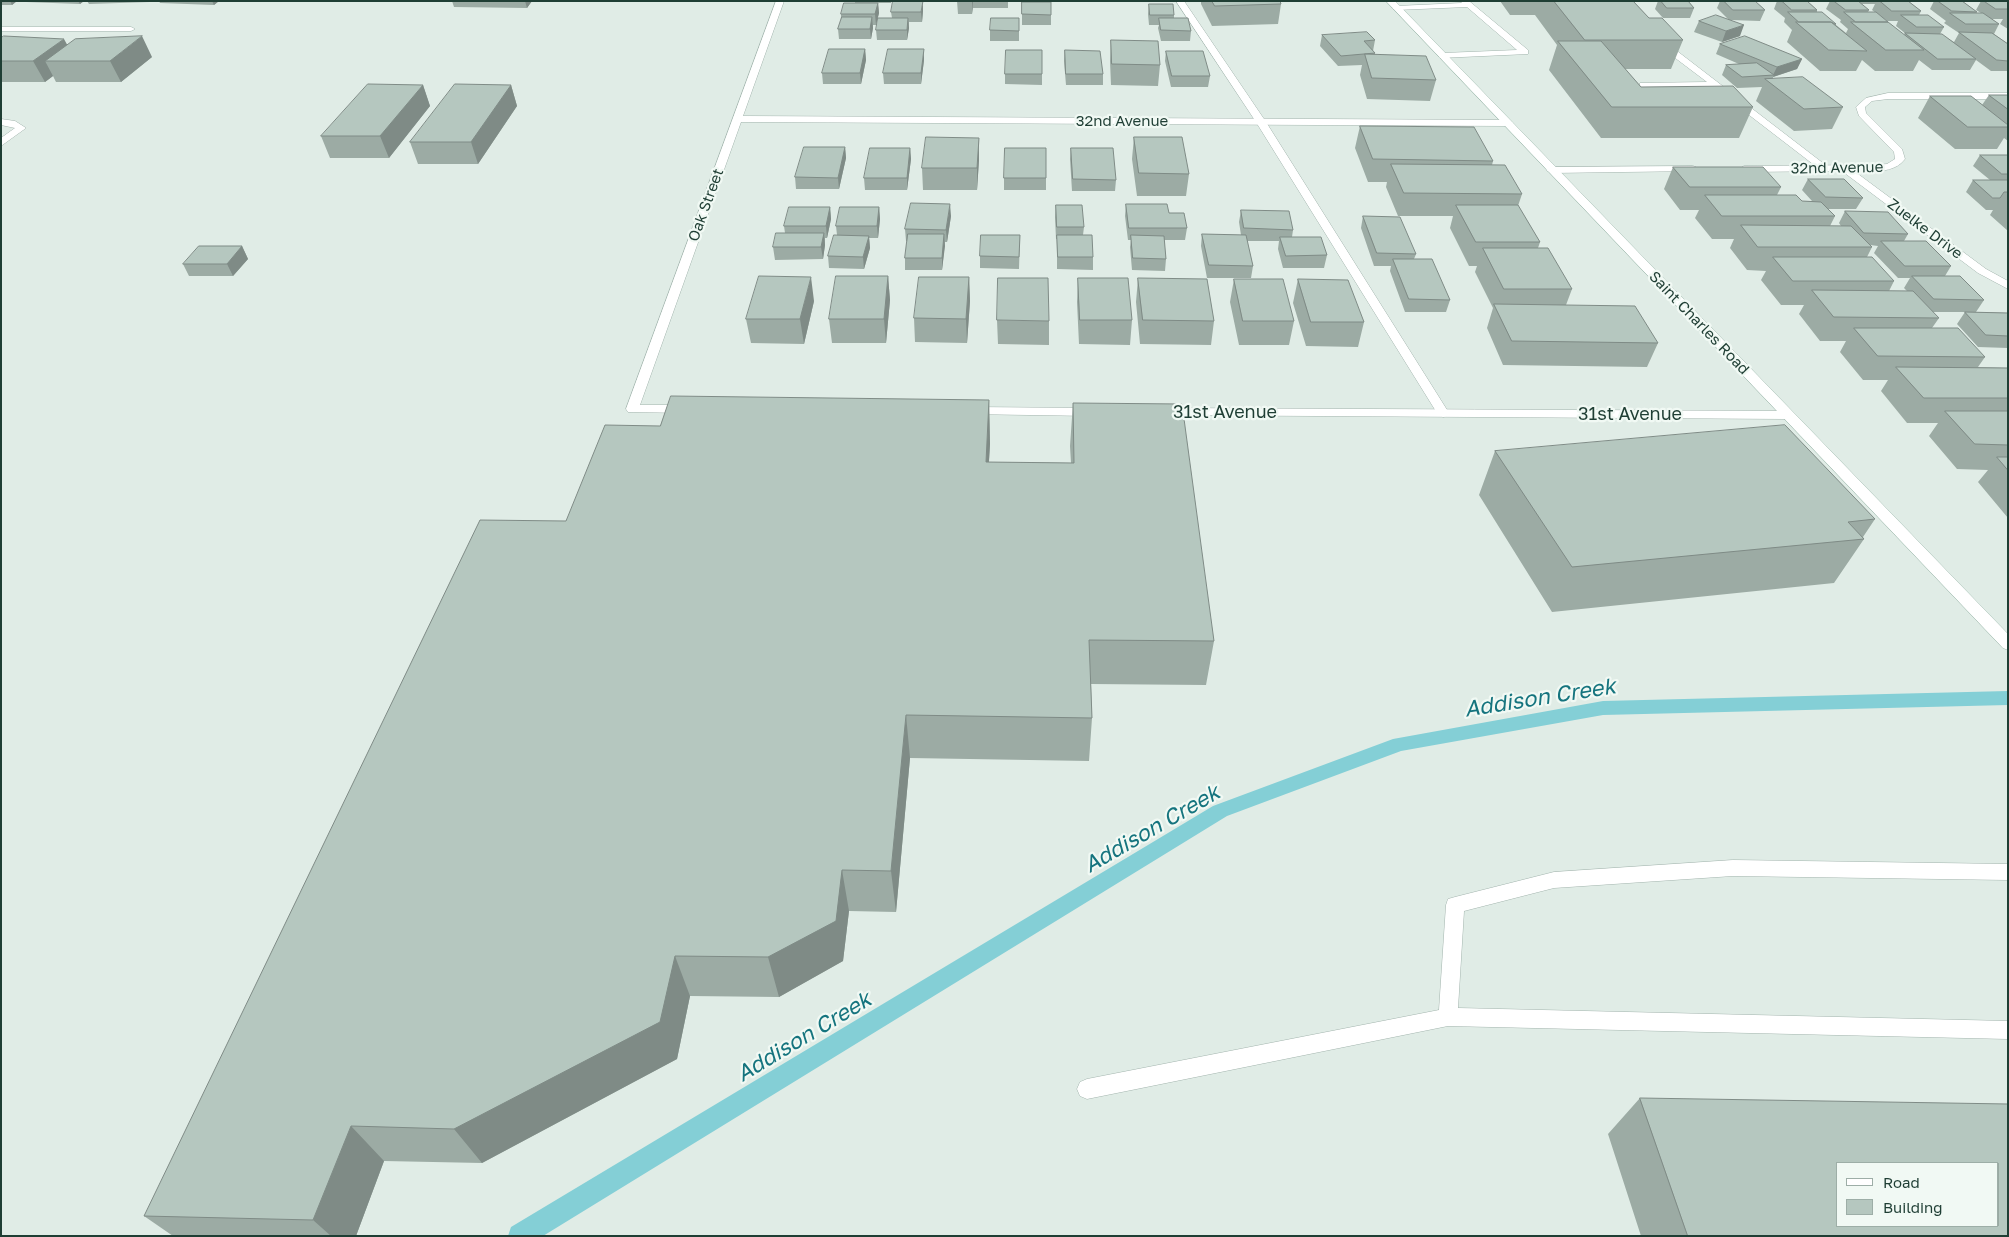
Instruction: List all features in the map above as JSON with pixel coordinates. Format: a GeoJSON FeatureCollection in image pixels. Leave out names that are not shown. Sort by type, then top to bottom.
{"type":"FeatureCollection","features":[{"type":"Feature","properties":{"kind":"street","name":"Oak Street"},"geometry":{"type":"LineString","coordinates":[[701,410],[632,409],[780,1]]}},
{"type":"Feature","properties":{"kind":"street"},"geometry":{"type":"LineString","coordinates":[[1180,1],[1261,122],[1443,413]]}},
{"type":"Feature","properties":{"kind":"street"},"geometry":{"type":"LineString","coordinates":[[1393,5],[1466,3],[1525,52],[1443,56]]}},
{"type":"Feature","properties":{"kind":"street","name":"Saint Charles Road"},"geometry":{"type":"LineString","coordinates":[[1393,5],[2008,644]]}},
{"type":"Feature","properties":{"kind":"street"},"geometry":{"type":"LineString","coordinates":[[1,29],[131,29]]}},
{"type":"Feature","properties":{"kind":"street"},"geometry":{"type":"LineString","coordinates":[[1654,37],[1825,168]]}},
{"type":"Feature","properties":{"kind":"street"},"geometry":{"type":"LineString","coordinates":[[1661,105],[1644,85],[1716,85]]}},
{"type":"Feature","properties":{"kind":"street","name":"32nd Avenue"},"geometry":{"type":"LineString","coordinates":[[1737,169],[1891,166],[1898,163],[1900,158],[1899,151],[1862,114],[1860,107],[1864,102],[1872,98],[1888,96],[2008,96]]}},
{"type":"Feature","properties":{"kind":"street","name":"32nd Avenue"},"geometry":{"type":"LineString","coordinates":[[737,119],[1508,123]]}},
{"type":"Feature","properties":{"kind":"street"},"geometry":{"type":"LineString","coordinates":[[1,122],[12,122],[21,128],[1,143]]}},
{"type":"Feature","properties":{"kind":"street","name":"Zuelke Drive"},"geometry":{"type":"LineString","coordinates":[[1844,168],[1982,271],[2008,286]]}},
{"type":"Feature","properties":{"kind":"street"},"geometry":{"type":"LineString","coordinates":[[1551,170],[1708,169]]}},
{"type":"Feature","properties":{"kind":"street"},"geometry":{"type":"LineString","coordinates":[[958,411],[1106,412]]}},
{"type":"Feature","properties":{"kind":"street","name":"31st Avenue"},"geometry":{"type":"LineString","coordinates":[[1146,412],[1788,415]]}},
{"type":"Feature","properties":{"kind":"street"},"geometry":{"type":"LineString","coordinates":[[1448,1017],[1455,905],[1554,880],[1733,868],[2008,872]]}},
{"type":"Feature","properties":{"kind":"street"},"geometry":{"type":"LineString","coordinates":[[1087,1089],[1448,1017],[2008,1030]]}},
{"type":"Feature","properties":{"kind":"building"},"geometry":{"type":"Polygon","coordinates":[[[893,1],[923,1],[921,12],[891,12],[893,1]]]}},
{"type":"Feature","properties":{"kind":"building"},"geometry":{"type":"Polygon","coordinates":[[[1212,1],[1280,1],[1281,4],[1215,6],[1212,1]]]}},
{"type":"Feature","properties":{"kind":"building"},"geometry":{"type":"Polygon","coordinates":[[[1554,1],[1633,1],[1649,18],[1662,18],[1683,40],[1585,40],[1554,1]]]}},
{"type":"Feature","properties":{"kind":"building"},"geometry":{"type":"Polygon","coordinates":[[[1661,1],[1688,1],[1694,8],[1667,8],[1661,1]]]}},
{"type":"Feature","properties":{"kind":"building"},"geometry":{"type":"Polygon","coordinates":[[[1724,1],[1755,1],[1765,10],[1733,10],[1724,1]]]}},
{"type":"Feature","properties":{"kind":"building"},"geometry":{"type":"Polygon","coordinates":[[[1782,1],[1807,1],[1817,10],[1792,10],[1782,1]]]}},
{"type":"Feature","properties":{"kind":"building"},"geometry":{"type":"Polygon","coordinates":[[[1834,1],[1858,1],[1869,10],[1846,10],[1834,1]]]}},
{"type":"Feature","properties":{"kind":"building"},"geometry":{"type":"Polygon","coordinates":[[[1880,1],[1908,1],[1921,11],[1892,11],[1880,1]]]}},
{"type":"Feature","properties":{"kind":"building"},"geometry":{"type":"Polygon","coordinates":[[[1938,1],[1962,1],[1977,12],[1952,11],[1938,1]]]}},
{"type":"Feature","properties":{"kind":"building"},"geometry":{"type":"Polygon","coordinates":[[[1984,1],[2008,1],[2008,9],[1996,9],[1984,1]]]}},
{"type":"Feature","properties":{"kind":"building"},"geometry":{"type":"Polygon","coordinates":[[[1022,2],[1051,2],[1051,15],[1022,14],[1022,2]]]}},
{"type":"Feature","properties":{"kind":"building"},"geometry":{"type":"Polygon","coordinates":[[[844,3],[878,3],[875,14],[841,14],[844,3]]]}},
{"type":"Feature","properties":{"kind":"building"},"geometry":{"type":"Polygon","coordinates":[[[1149,4],[1173,4],[1174,15],[1150,15],[1149,4]]]}},
{"type":"Feature","properties":{"kind":"building"},"geometry":{"type":"Polygon","coordinates":[[[1788,12],[1822,12],[1836,24],[1831,22],[1799,22],[1788,12]]]}},
{"type":"Feature","properties":{"kind":"building"},"geometry":{"type":"Polygon","coordinates":[[[1844,12],[1876,12],[1888,22],[1856,22],[1844,12]]]}},
{"type":"Feature","properties":{"kind":"building"},"geometry":{"type":"Polygon","coordinates":[[[1950,13],[1983,13],[1999,24],[1966,24],[1950,13]]]}},
{"type":"Feature","properties":{"kind":"building"},"geometry":{"type":"Polygon","coordinates":[[[1716,15],[1744,25],[1726,31],[1699,21],[1716,15]]]}},
{"type":"Feature","properties":{"kind":"building"},"geometry":{"type":"Polygon","coordinates":[[[1901,15],[1928,15],[1944,27],[1917,27],[1901,15]]]}},
{"type":"Feature","properties":{"kind":"building"},"geometry":{"type":"Polygon","coordinates":[[[842,17],[872,17],[870,29],[838,29],[842,17]]]}},
{"type":"Feature","properties":{"kind":"building"},"geometry":{"type":"Polygon","coordinates":[[[878,18],[908,18],[907,30],[876,30],[878,18]]]}},
{"type":"Feature","properties":{"kind":"building"},"geometry":{"type":"Polygon","coordinates":[[[991,18],[1019,18],[1019,31],[990,30],[991,18]]]}},
{"type":"Feature","properties":{"kind":"building"},"geometry":{"type":"Polygon","coordinates":[[[1159,18],[1188,18],[1191,31],[1161,30],[1159,18]]]}},
{"type":"Feature","properties":{"kind":"building"},"geometry":{"type":"Polygon","coordinates":[[[1796,22],[1831,22],[1867,51],[1829,50],[1796,22]]]}},
{"type":"Feature","properties":{"kind":"building"},"geometry":{"type":"Polygon","coordinates":[[[1851,22],[1888,22],[1924,50],[1886,50],[1851,22]]]}},
{"type":"Feature","properties":{"kind":"building"},"geometry":{"type":"Polygon","coordinates":[[[1367,32],[1375,40],[1364,41],[1375,53],[1341,56],[1322,35],[1367,32]]]}},
{"type":"Feature","properties":{"kind":"building"},"geometry":{"type":"Polygon","coordinates":[[[1959,32],[1992,33],[2008,44],[2008,61],[1997,60],[1959,32]]]}},
{"type":"Feature","properties":{"kind":"building"},"geometry":{"type":"Polygon","coordinates":[[[1905,33],[1942,34],[1976,59],[1938,59],[1905,33]]]}},
{"type":"Feature","properties":{"kind":"building"},"geometry":{"type":"Polygon","coordinates":[[[4,36],[64,39],[33,61],[1,61],[1,38],[4,36]]]}},
{"type":"Feature","properties":{"kind":"building"},"geometry":{"type":"Polygon","coordinates":[[[142,36],[110,61],[45,61],[75,39],[142,36]]]}},
{"type":"Feature","properties":{"kind":"building"},"geometry":{"type":"Polygon","coordinates":[[[1745,36],[1802,59],[1777,67],[1720,44],[1745,36]]]}},
{"type":"Feature","properties":{"kind":"building"},"geometry":{"type":"Polygon","coordinates":[[[1111,40],[1158,41],[1160,65],[1112,64],[1111,40]]]}},
{"type":"Feature","properties":{"kind":"building"},"geometry":{"type":"Polygon","coordinates":[[[1558,41],[1601,41],[1641,87],[1733,86],[1753,107],[1612,107],[1558,41]]]}},
{"type":"Feature","properties":{"kind":"building"},"geometry":{"type":"Polygon","coordinates":[[[829,49],[865,49],[860,73],[822,73],[829,49]]]}},
{"type":"Feature","properties":{"kind":"building"},"geometry":{"type":"Polygon","coordinates":[[[888,49],[924,49],[921,73],[883,73],[888,49]]]}},
{"type":"Feature","properties":{"kind":"building"},"geometry":{"type":"Polygon","coordinates":[[[1006,50],[1042,50],[1042,74],[1005,74],[1006,50]]]}},
{"type":"Feature","properties":{"kind":"building"},"geometry":{"type":"Polygon","coordinates":[[[1065,50],[1100,51],[1103,74],[1066,74],[1065,50]]]}},
{"type":"Feature","properties":{"kind":"building"},"geometry":{"type":"Polygon","coordinates":[[[1166,51],[1203,51],[1210,76],[1172,76],[1166,51]]]}},
{"type":"Feature","properties":{"kind":"building"},"geometry":{"type":"Polygon","coordinates":[[[1365,54],[1426,56],[1436,80],[1372,78],[1365,54]]]}},
{"type":"Feature","properties":{"kind":"building"},"geometry":{"type":"Polygon","coordinates":[[[1757,63],[1774,75],[1742,77],[1726,65],[1757,63]]]}},
{"type":"Feature","properties":{"kind":"building"},"geometry":{"type":"Polygon","coordinates":[[[1803,77],[1843,107],[1804,109],[1765,79],[1803,77]]]}},
{"type":"Feature","properties":{"kind":"building"},"geometry":{"type":"Polygon","coordinates":[[[368,84],[423,85],[380,136],[321,136],[368,84]]]}},
{"type":"Feature","properties":{"kind":"building"},"geometry":{"type":"Polygon","coordinates":[[[455,84],[511,85],[471,142],[410,142],[455,84]]]}},
{"type":"Feature","properties":{"kind":"building"},"geometry":{"type":"Polygon","coordinates":[[[1989,95],[2008,95],[2008,109],[1989,95]]]}},
{"type":"Feature","properties":{"kind":"building"},"geometry":{"type":"Polygon","coordinates":[[[1930,96],[1971,96],[2008,125],[2008,127],[1968,127],[1930,96]]]}},
{"type":"Feature","properties":{"kind":"building"},"geometry":{"type":"Polygon","coordinates":[[[1360,126],[1474,127],[1493,161],[1373,159],[1360,126]]]}},
{"type":"Feature","properties":{"kind":"building"},"geometry":{"type":"Polygon","coordinates":[[[926,137],[979,138],[977,168],[922,168],[926,137]]]}},
{"type":"Feature","properties":{"kind":"building"},"geometry":{"type":"Polygon","coordinates":[[[1134,137],[1182,137],[1189,174],[1139,173],[1134,137]]]}},
{"type":"Feature","properties":{"kind":"building"},"geometry":{"type":"Polygon","coordinates":[[[804,147],[845,147],[838,178],[795,177],[804,147]]]}},
{"type":"Feature","properties":{"kind":"building"},"geometry":{"type":"Polygon","coordinates":[[[870,148],[910,148],[907,178],[864,178],[870,148]]]}},
{"type":"Feature","properties":{"kind":"building"},"geometry":{"type":"Polygon","coordinates":[[[1005,148],[1046,148],[1046,178],[1004,178],[1005,148]]]}},
{"type":"Feature","properties":{"kind":"building"},"geometry":{"type":"Polygon","coordinates":[[[1071,148],[1113,148],[1116,180],[1073,179],[1071,148]]]}},
{"type":"Feature","properties":{"kind":"building"},"geometry":{"type":"Polygon","coordinates":[[[1980,155],[2008,155],[2008,174],[2002,174],[1980,155]]]}},
{"type":"Feature","properties":{"kind":"building"},"geometry":{"type":"Polygon","coordinates":[[[1391,164],[1505,165],[1522,194],[1404,193],[1391,164]]]}},
{"type":"Feature","properties":{"kind":"building"},"geometry":{"type":"Polygon","coordinates":[[[1673,167],[1763,167],[1781,187],[1690,187],[1673,167]]]}},
{"type":"Feature","properties":{"kind":"building"},"geometry":{"type":"Polygon","coordinates":[[[1808,179],[1844,179],[1863,198],[1826,197],[1808,179]]]}},
{"type":"Feature","properties":{"kind":"building"},"geometry":{"type":"Polygon","coordinates":[[[1973,180],[2008,180],[2008,192],[2004,192],[2000,198],[1993,198],[1973,180]]]}},
{"type":"Feature","properties":{"kind":"building"},"geometry":{"type":"Polygon","coordinates":[[[1705,195],[1796,195],[1802,201],[1821,202],[1835,216],[1722,216],[1705,195]]]}},
{"type":"Feature","properties":{"kind":"building"},"geometry":{"type":"Polygon","coordinates":[[[911,203],[950,204],[946,230],[905,229],[911,203]]]}},
{"type":"Feature","properties":{"kind":"building"},"geometry":{"type":"Polygon","coordinates":[[[1126,204],[1167,204],[1169,213],[1184,213],[1187,228],[1129,228],[1126,204]]]}},
{"type":"Feature","properties":{"kind":"building"},"geometry":{"type":"Polygon","coordinates":[[[1056,205],[1082,205],[1084,227],[1057,227],[1056,205]]]}},
{"type":"Feature","properties":{"kind":"building"},"geometry":{"type":"Polygon","coordinates":[[[1456,205],[1518,205],[1540,242],[1476,242],[1456,205]]]}},
{"type":"Feature","properties":{"kind":"building"},"geometry":{"type":"Polygon","coordinates":[[[789,207],[830,207],[826,226],[784,226],[789,207]]]}},
{"type":"Feature","properties":{"kind":"building"},"geometry":{"type":"Polygon","coordinates":[[[840,207],[879,207],[877,226],[836,226],[840,207]]]}},
{"type":"Feature","properties":{"kind":"building"},"geometry":{"type":"Polygon","coordinates":[[[1241,210],[1289,211],[1293,230],[1244,228],[1241,210]]]}},
{"type":"Feature","properties":{"kind":"building"},"geometry":{"type":"Polygon","coordinates":[[[1845,211],[1888,212],[1908,234],[1864,233],[1845,211]]]}},
{"type":"Feature","properties":{"kind":"building"},"geometry":{"type":"Polygon","coordinates":[[[1363,216],[1400,217],[1416,254],[1377,253],[1363,216]]]}},
{"type":"Feature","properties":{"kind":"building"},"geometry":{"type":"Polygon","coordinates":[[[1741,225],[1851,226],[1872,247],[1758,247],[1741,225]]]}},
{"type":"Feature","properties":{"kind":"building"},"geometry":{"type":"Polygon","coordinates":[[[776,233],[824,233],[821,247],[773,247],[776,233]]]}},
{"type":"Feature","properties":{"kind":"building"},"geometry":{"type":"Polygon","coordinates":[[[908,234],[944,234],[942,258],[905,258],[908,234]]]}},
{"type":"Feature","properties":{"kind":"building"},"geometry":{"type":"Polygon","coordinates":[[[1202,234],[1246,235],[1253,266],[1209,265],[1202,234]]]}},
{"type":"Feature","properties":{"kind":"building"},"geometry":{"type":"Polygon","coordinates":[[[834,235],[869,236],[863,257],[828,256],[834,235]]]}},
{"type":"Feature","properties":{"kind":"building"},"geometry":{"type":"Polygon","coordinates":[[[981,235],[1020,235],[1019,257],[980,256],[981,235]]]}},
{"type":"Feature","properties":{"kind":"building"},"geometry":{"type":"Polygon","coordinates":[[[1057,235],[1092,235],[1093,257],[1058,257],[1057,235]]]}},
{"type":"Feature","properties":{"kind":"building"},"geometry":{"type":"Polygon","coordinates":[[[1131,235],[1164,236],[1166,259],[1133,258],[1131,235]]]}},
{"type":"Feature","properties":{"kind":"building"},"geometry":{"type":"Polygon","coordinates":[[[1280,237],[1321,237],[1327,255],[1286,256],[1280,237]]]}},
{"type":"Feature","properties":{"kind":"building"},"geometry":{"type":"Polygon","coordinates":[[[1881,241],[1926,241],[1951,266],[1905,266],[1881,241]]]}},
{"type":"Feature","properties":{"kind":"building"},"geometry":{"type":"Polygon","coordinates":[[[199,246],[242,246],[227,264],[183,264],[199,246]]]}},
{"type":"Feature","properties":{"kind":"building"},"geometry":{"type":"Polygon","coordinates":[[[1483,248],[1548,248],[1572,289],[1504,289],[1483,248]]]}},
{"type":"Feature","properties":{"kind":"building"},"geometry":{"type":"Polygon","coordinates":[[[1773,257],[1872,257],[1894,281],[1793,281],[1773,257]]]}},
{"type":"Feature","properties":{"kind":"building"},"geometry":{"type":"Polygon","coordinates":[[[1393,259],[1432,259],[1450,300],[1409,299],[1393,259]]]}},
{"type":"Feature","properties":{"kind":"building"},"geometry":{"type":"Polygon","coordinates":[[[759,276],[811,277],[800,319],[746,319],[759,276]]]}},
{"type":"Feature","properties":{"kind":"building"},"geometry":{"type":"Polygon","coordinates":[[[836,276],[888,276],[884,319],[829,319],[836,276]]]}},
{"type":"Feature","properties":{"kind":"building"},"geometry":{"type":"Polygon","coordinates":[[[1912,276],[1960,276],[1984,300],[1934,299],[1912,276]]]}},
{"type":"Feature","properties":{"kind":"building"},"geometry":{"type":"Polygon","coordinates":[[[919,277],[969,277],[966,319],[914,318],[919,277]]]}},
{"type":"Feature","properties":{"kind":"building"},"geometry":{"type":"Polygon","coordinates":[[[998,278],[1048,278],[1049,321],[997,320],[998,278]]]}},
{"type":"Feature","properties":{"kind":"building"},"geometry":{"type":"Polygon","coordinates":[[[1078,278],[1128,278],[1132,320],[1080,320],[1078,278]]]}},
{"type":"Feature","properties":{"kind":"building"},"geometry":{"type":"Polygon","coordinates":[[[1138,278],[1207,279],[1214,321],[1143,320],[1138,278]]]}},
{"type":"Feature","properties":{"kind":"building"},"geometry":{"type":"Polygon","coordinates":[[[1234,279],[1283,279],[1294,321],[1243,321],[1234,279]]]}},
{"type":"Feature","properties":{"kind":"building"},"geometry":{"type":"Polygon","coordinates":[[[1298,279],[1348,280],[1364,322],[1311,322],[1298,279]]]}},
{"type":"Feature","properties":{"kind":"building"},"geometry":{"type":"Polygon","coordinates":[[[1812,290],[1913,291],[1939,318],[1834,317],[1812,290]]]}},
{"type":"Feature","properties":{"kind":"building"},"geometry":{"type":"Polygon","coordinates":[[[1494,304],[1635,306],[1658,343],[1512,341],[1494,304]]]}},
{"type":"Feature","properties":{"kind":"building"},"geometry":{"type":"Polygon","coordinates":[[[1965,312],[2008,313],[2008,336],[1986,335],[1965,312]]]}},
{"type":"Feature","properties":{"kind":"building"},"geometry":{"type":"Polygon","coordinates":[[[1854,328],[1958,328],[1985,357],[1878,356],[1854,328]]]}},
{"type":"Feature","properties":{"kind":"building"},"geometry":{"type":"Polygon","coordinates":[[[1896,367],[2008,368],[2008,398],[1924,398],[1896,367]]]}},
{"type":"Feature","properties":{"kind":"building"},"geometry":{"type":"Polygon","coordinates":[[[671,396],[989,400],[986,462],[1074,463],[1073,403],[1182,404],[1214,641],[1089,640],[1092,718],[906,715],[891,871],[842,870],[836,921],[768,957],[675,956],[660,1022],[454,1129],[351,1126],[313,1220],[144,1216],[480,520],[566,521],[605,425],[660,426],[671,396]]]}},
{"type":"Feature","properties":{"kind":"building"},"geometry":{"type":"Polygon","coordinates":[[[1945,411],[2008,411],[2008,445],[1975,444],[1945,411]]]}},
{"type":"Feature","properties":{"kind":"building"},"geometry":{"type":"Polygon","coordinates":[[[1785,425],[1875,519],[1848,522],[1864,539],[1572,567],[1495,451],[1785,425]]]}},
{"type":"Feature","properties":{"kind":"building"},"geometry":{"type":"Polygon","coordinates":[[[1997,457],[2008,457],[2008,470],[1997,457]]]}},
{"type":"Feature","properties":{"kind":"building"},"geometry":{"type":"Polygon","coordinates":[[[1640,1098],[2008,1104],[2008,1236],[1688,1236],[1640,1098]]]}},
{"type":"Feature","properties":{"kind":"waterway","name":"Addison Creek"},"geometry":{"type":"LineString","coordinates":[[520,1236],[1220,811],[1399,744],[1603,708],[2008,698]]}}]}
